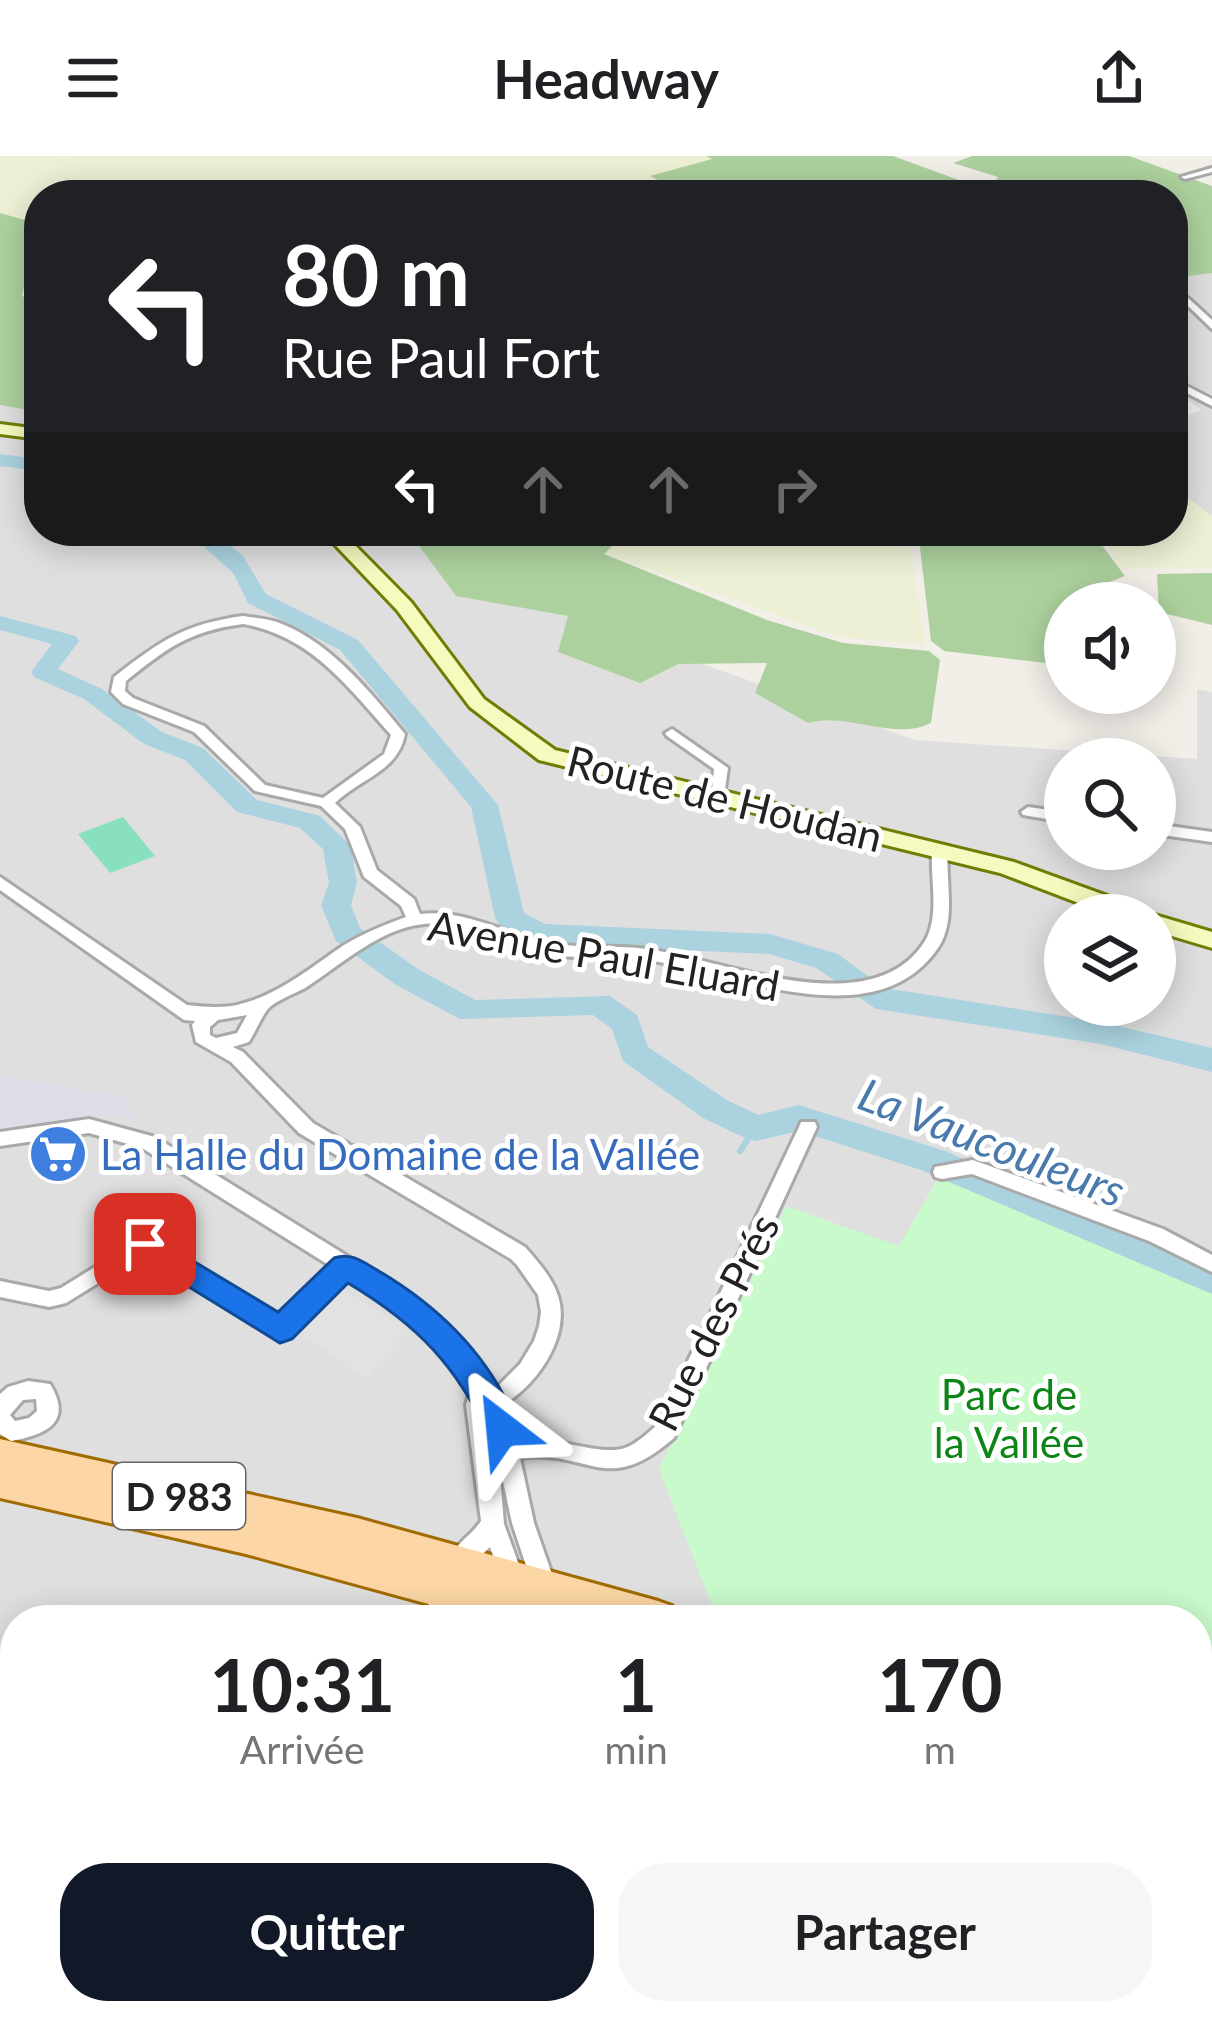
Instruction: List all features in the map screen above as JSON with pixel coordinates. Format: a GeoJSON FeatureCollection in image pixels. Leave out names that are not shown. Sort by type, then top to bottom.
{"type":"FeatureCollection","features":[{"type":"Feature","properties":{"kind":"main road","name":"D 983"},"geometry":{"type":"LineString","coordinates":[[0,1456],[458,1563],[534,1605]]}},
{"type":"Feature","properties":{"kind":"main road"},"geometry":{"type":"LineString","coordinates":[[0,1481],[526,1605]]}},
{"type":"Feature","properties":{"kind":"street"},"geometry":{"type":"LineString","coordinates":[[1185,177],[1212,170]]}},
{"type":"Feature","properties":{"kind":"street"},"geometry":{"type":"LineString","coordinates":[[1188,302],[1212,326]]}},
{"type":"Feature","properties":{"kind":"street","name":"Route de Houdan"},"geometry":{"type":"LineString","coordinates":[[346,546],[404,606],[477,703],[513,734],[547,754],[718,800],[1006,867],[1078,894]]}},
{"type":"Feature","properties":{"kind":"street"},"geometry":{"type":"LineString","coordinates":[[326,803],[334,793],[389,759],[398,746],[398,734],[308,641],[243,616],[173,639],[119,680],[118,692],[128,700],[199,729],[260,788],[326,803],[352,827],[370,873],[409,903],[415,920]]}},
{"type":"Feature","properties":{"kind":"street"},"geometry":{"type":"LineString","coordinates":[[672,733],[721,768],[718,800]]}},
{"type":"Feature","properties":{"kind":"street"},"geometry":{"type":"LineString","coordinates":[[1028,812],[1044,814]]}},
{"type":"Feature","properties":{"kind":"street"},"geometry":{"type":"LineString","coordinates":[[1176,833],[1212,837]]}},
{"type":"Feature","properties":{"kind":"street","name":"Avenue Paul Eluard"},"geometry":{"type":"LineString","coordinates":[[206,1037],[240,1025],[377,934],[415,920],[442,918],[543,948],[646,954],[796,988],[845,990],[879,984],[917,962],[931,947],[941,910],[936,879],[940,850]]}},
{"type":"Feature","properties":{"kind":"street"},"geometry":{"type":"LineString","coordinates":[[0,882],[184,1011],[206,1037],[240,1025]]}},
{"type":"Feature","properties":{"kind":"street"},"geometry":{"type":"LineString","coordinates":[[1176,929],[1212,940]]}},
{"type":"Feature","properties":{"kind":"street"},"geometry":{"type":"LineString","coordinates":[[184,1011],[240,1025],[306,1128],[518,1253],[541,1280],[551,1309],[546,1340],[525,1372],[483,1397]]}},
{"type":"Feature","properties":{"kind":"street"},"geometry":{"type":"LineString","coordinates":[[0,1138],[89,1126],[148,1142],[400,1299],[446,1337],[483,1397],[538,1605]]}},
{"type":"Feature","properties":{"kind":"street","name":"Rue des Prés"},"geometry":{"type":"LineString","coordinates":[[495,1454],[535,1446],[600,1462],[626,1460],[665,1431],[808,1127]]}},
{"type":"Feature","properties":{"kind":"street"},"geometry":{"type":"LineString","coordinates":[[942,1172],[974,1167],[1156,1235],[1212,1264]]}},
{"type":"Feature","properties":{"kind":"street"},"geometry":{"type":"LineString","coordinates":[[0,1289],[49,1299],[66,1295],[145,1244],[280,1330],[345,1267]]}},
{"type":"Feature","properties":{"kind":"street"},"geometry":{"type":"LineString","coordinates":[[495,1454],[493,1524],[537,1605]]}},
{"type":"Feature","properties":{"kind":"street"},"geometry":{"type":"LineString","coordinates":[[458,1563],[493,1524]]}},
{"type":"Feature","properties":{"kind":"street"},"geometry":{"type":"LineString","coordinates":[[409,1578],[447,1605]]}},
{"type":"Feature","properties":{"kind":"shaded area"},"geometry":{"type":"Polygon","coordinates":[[[1212,273],[1212,516],[1188,498],[1188,415],[1202,410],[1188,401],[1188,276],[1212,273]]]}},
{"type":"Feature","properties":{"kind":"shaded area"},"geometry":{"type":"Polygon","coordinates":[[[0,405],[24,409],[24,546],[419,546],[456,596],[569,616],[915,740],[1044,749],[1044,870],[1176,870],[1176,758],[1197,759],[1197,689],[1212,692],[1212,1605],[0,1605],[0,405]]]}},
{"type":"Feature","properties":{"kind":"shaded area"},"geometry":{"type":"Polygon","coordinates":[[[0,1075],[125,1098],[137,1120],[100,1114],[37,1127],[0,1127],[0,1075]]]}},
{"type":"Feature","properties":{"kind":"shaded area"},"geometry":{"type":"Polygon","coordinates":[[[340,1287],[409,1331],[365,1378],[296,1330],[340,1287]]]}},
{"type":"Feature","properties":{"kind":"green space"},"geometry":{"type":"Polygon","coordinates":[[[0,156],[714,159],[652,177],[658,180],[24,180],[24,220],[0,213],[0,156]]]}},
{"type":"Feature","properties":{"kind":"green space"},"geometry":{"type":"Polygon","coordinates":[[[706,156],[893,156],[959,180],[658,180],[650,176],[712,159],[706,156]]]}},
{"type":"Feature","properties":{"kind":"green space"},"geometry":{"type":"Polygon","coordinates":[[[972,156],[1129,156],[1212,186],[1212,273],[1188,276],[1188,180],[996,180],[953,163],[972,156]]]}},
{"type":"Feature","properties":{"kind":"green space"},"geometry":{"type":"Polygon","coordinates":[[[0,213],[24,220],[24,409],[0,405],[0,213]]]}},
{"type":"Feature","properties":{"kind":"green space"},"geometry":{"type":"Polygon","coordinates":[[[1188,498],[1212,516],[1212,568],[1120,569],[1109,546],[1188,546],[1188,498]]]}},
{"type":"Feature","properties":{"kind":"green space"},"geometry":{"type":"Polygon","coordinates":[[[419,546],[612,546],[604,554],[767,620],[843,643],[929,651],[940,660],[931,723],[902,729],[839,721],[808,723],[755,693],[767,663],[678,664],[640,683],[558,652],[568,616],[456,596],[419,546]]]}},
{"type":"Feature","properties":{"kind":"green space"},"geometry":{"type":"Polygon","coordinates":[[[611,546],[910,546],[925,645],[838,637],[603,553],[611,546]]]}},
{"type":"Feature","properties":{"kind":"green space"},"geometry":{"type":"Polygon","coordinates":[[[920,546],[1102,546],[1125,576],[1109,582],[1044,582],[1044,663],[944,651],[931,641],[920,546]]]}},
{"type":"Feature","properties":{"kind":"green space"},"geometry":{"type":"Polygon","coordinates":[[[1212,573],[1212,625],[1176,616],[1176,582],[1157,582],[1157,574],[1212,573]]]}},
{"type":"Feature","properties":{"kind":"green space"},"geometry":{"type":"Polygon","coordinates":[[[123,817],[155,856],[110,873],[78,834],[123,817]]]}},
{"type":"Feature","properties":{"kind":"green space","name":"Parc de la Vallée"},"geometry":{"type":"Polygon","coordinates":[[[937,1180],[970,1181],[1212,1284],[1212,1605],[712,1605],[659,1469],[786,1206],[899,1246],[937,1180]]]}},
{"type":"Feature","properties":{"kind":"waterway","name":"La Vaucouleurs"},"geometry":{"type":"LineString","coordinates":[[0,460],[24,463]]}},
{"type":"Feature","properties":{"kind":"waterway","name":"La Vaucouleurs"},"geometry":{"type":"LineString","coordinates":[[217,546],[243,569],[256,598],[349,645],[484,805],[510,918],[540,934],[770,944],[827,961],[876,998],[1101,1033],[1212,1060]]}},
{"type":"Feature","properties":{"kind":"waterway","name":"La Vaucouleurs"},"geometry":{"type":"LineString","coordinates":[[0,623],[67,641],[43,672],[93,694],[153,738],[194,754],[247,806],[310,822],[337,846],[343,883],[336,905],[347,934],[407,977],[471,1011],[599,1004],[626,1023],[634,1053],[715,1109],[755,1128],[799,1118],[933,1160],[1212,1279]]}},
{"type":"Feature","properties":{"kind":"waterway"},"geometry":{"type":"LineString","coordinates":[[740,1151],[755,1128]]}},
{"type":"Feature","properties":{"kind":"place","name":"La Halle du Domaine de la Vallée"},"geometry":{"type":"Point","coordinates":[58,1154]}},
{"type":"Feature","properties":{"kind":"route"},"geometry":{"type":"LineString","coordinates":[[145,1244],[280,1330],[345,1267],[400,1299],[446,1337],[491,1398],[502,1429]]}}]}
